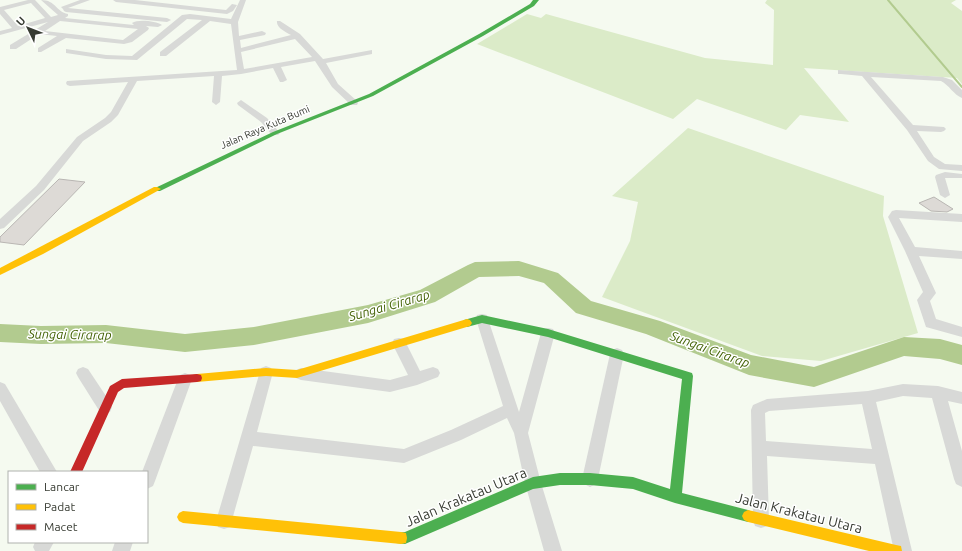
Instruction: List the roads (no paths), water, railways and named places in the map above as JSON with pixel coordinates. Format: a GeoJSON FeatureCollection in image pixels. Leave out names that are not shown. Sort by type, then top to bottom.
{"type":"FeatureCollection","features":[{"type":"Feature","properties":{"kind":"street"},"geometry":{"type":"LineString","coordinates":[[38,32],[127,41],[145,28],[108,24],[63,15],[44,0]]}},
{"type":"Feature","properties":{"kind":"street"},"geometry":{"type":"LineString","coordinates":[[55,9],[87,0]]}},
{"type":"Feature","properties":{"kind":"street"},"geometry":{"type":"LineString","coordinates":[[121,0],[227,12],[231,10],[237,2]]}},
{"type":"Feature","properties":{"kind":"street"},"geometry":{"type":"LineString","coordinates":[[141,17],[154,4],[166,0]]}},
{"type":"Feature","properties":{"kind":"street","name":"Jalan Raya Kuta Bumi"},"geometry":{"type":"LineString","coordinates":[[0,272],[46,250],[106,216],[197,168],[275,133],[354,103],[481,35],[532,4],[536,0]]}},
{"type":"Feature","properties":{"kind":"street"},"geometry":{"type":"LineString","coordinates":[[17,29],[3,20],[0,10],[32,1],[48,17]]}},
{"type":"Feature","properties":{"kind":"street"},"geometry":{"type":"LineString","coordinates":[[237,2],[234,22],[241,72]]}},
{"type":"Feature","properties":{"kind":"street"},"geometry":{"type":"LineString","coordinates":[[0,33],[63,15],[141,17],[166,20]]}},
{"type":"Feature","properties":{"kind":"street"},"geometry":{"type":"LineString","coordinates":[[13,47],[63,15],[158,25]]}},
{"type":"Feature","properties":{"kind":"street"},"geometry":{"type":"LineString","coordinates":[[69,51],[106,57],[134,58],[185,17],[190,16],[234,22]]}},
{"type":"Feature","properties":{"kind":"street"},"geometry":{"type":"LineString","coordinates":[[163,54],[208,19]]}},
{"type":"Feature","properties":{"kind":"street"},"geometry":{"type":"LineString","coordinates":[[280,23],[284,28],[297,36],[319,60],[335,85],[354,103]]}},
{"type":"Feature","properties":{"kind":"street"},"geometry":{"type":"LineString","coordinates":[[89,38],[108,24]]}},
{"type":"Feature","properties":{"kind":"street"},"geometry":{"type":"LineString","coordinates":[[236,39],[262,33]]}},
{"type":"Feature","properties":{"kind":"street"},"geometry":{"type":"LineString","coordinates":[[41,50],[65,35]]}},
{"type":"Feature","properties":{"kind":"street"},"geometry":{"type":"LineString","coordinates":[[237,51],[297,36]]}},
{"type":"Feature","properties":{"kind":"street"},"geometry":{"type":"LineString","coordinates":[[0,37],[22,41]]}},
{"type":"Feature","properties":{"kind":"street"},"geometry":{"type":"LineString","coordinates":[[70,83],[241,72],[369,52]]}},
{"type":"Feature","properties":{"kind":"street"},"geometry":{"type":"LineString","coordinates":[[276,66],[283,80]]}},
{"type":"Feature","properties":{"kind":"street"},"geometry":{"type":"LineString","coordinates":[[841,72],[943,79],[949,82],[962,95]]}},
{"type":"Feature","properties":{"kind":"street"},"geometry":{"type":"LineString","coordinates":[[216,102],[218,74]]}},
{"type":"Feature","properties":{"kind":"street"},"geometry":{"type":"LineString","coordinates":[[865,74],[910,128],[934,162],[943,167],[962,168]]}},
{"type":"Feature","properties":{"kind":"street"},"geometry":{"type":"LineString","coordinates":[[0,225],[40,188],[80,139],[108,120],[115,113],[133,80]]}},
{"type":"Feature","properties":{"kind":"street"},"geometry":{"type":"LineString","coordinates":[[241,103],[264,120],[275,133]]}},
{"type":"Feature","properties":{"kind":"street"},"geometry":{"type":"LineString","coordinates":[[910,128],[941,129]]}},
{"type":"Feature","properties":{"kind":"street"},"geometry":{"type":"LineString","coordinates":[[945,195],[940,177],[945,175],[962,176]]}},
{"type":"Feature","properties":{"kind":"street"},"geometry":{"type":"LineString","coordinates":[[962,218],[894,215],[930,293],[924,300],[931,322],[962,332]]}},
{"type":"Feature","properties":{"kind":"street"},"geometry":{"type":"LineString","coordinates":[[911,251],[962,255]]}},
{"type":"Feature","properties":{"kind":"street"},"geometry":{"type":"LineString","coordinates":[[482,319],[511,409],[521,433],[533,483],[553,551]]}},
{"type":"Feature","properties":{"kind":"street"},"geometry":{"type":"LineString","coordinates":[[298,374],[482,319],[548,333],[688,376],[675,497]]}},
{"type":"Feature","properties":{"kind":"street"},"geometry":{"type":"LineString","coordinates":[[521,433],[548,333]]}},
{"type":"Feature","properties":{"kind":"street"},"geometry":{"type":"LineString","coordinates":[[399,343],[417,379]]}},
{"type":"Feature","properties":{"kind":"street"},"geometry":{"type":"LineString","coordinates":[[590,479],[617,354]]}},
{"type":"Feature","properties":{"kind":"street"},"geometry":{"type":"LineString","coordinates":[[224,521],[266,372]]}},
{"type":"Feature","properties":{"kind":"street"},"geometry":{"type":"LineString","coordinates":[[76,471],[114,389],[122,384],[266,372],[298,374],[390,386],[434,373]]}},
{"type":"Feature","properties":{"kind":"street"},"geometry":{"type":"LineString","coordinates":[[83,373],[105,407]]}},
{"type":"Feature","properties":{"kind":"street"},"geometry":{"type":"LineString","coordinates":[[148,478],[185,379]]}},
{"type":"Feature","properties":{"kind":"street"},"geometry":{"type":"LineString","coordinates":[[0,388],[48,471]]}},
{"type":"Feature","properties":{"kind":"street"},"geometry":{"type":"LineString","coordinates":[[761,520],[758,410],[767,405],[868,397],[903,390],[938,392],[962,398]]}},
{"type":"Feature","properties":{"kind":"street"},"geometry":{"type":"LineString","coordinates":[[938,392],[962,476]]}},
{"type":"Feature","properties":{"kind":"street"},"geometry":{"type":"LineString","coordinates":[[868,397],[903,551]]}},
{"type":"Feature","properties":{"kind":"street"},"geometry":{"type":"LineString","coordinates":[[247,438],[404,456],[456,435],[511,409]]}},
{"type":"Feature","properties":{"kind":"street"},"geometry":{"type":"LineString","coordinates":[[760,448],[882,457]]}},
{"type":"Feature","properties":{"kind":"street","name":"Jalan Krakatau Utara"},"geometry":{"type":"LineString","coordinates":[[183,517],[405,538],[533,483],[560,479],[590,479],[633,483],[675,497],[761,520],[896,551]]}},
{"type":"Feature","properties":{"kind":"waterway"},"geometry":{"type":"LineString","coordinates":[[888,0],[962,87]]}},
{"type":"Feature","properties":{"kind":"waterway","name":"Sungai Cirarap"},"geometry":{"type":"LineString","coordinates":[[0,333],[41,335],[106,334],[185,343],[254,336],[368,314],[427,296],[475,270],[519,268],[551,278],[584,307],[652,327],[749,365],[814,377],[904,346],[940,349],[962,355]]}}]}
